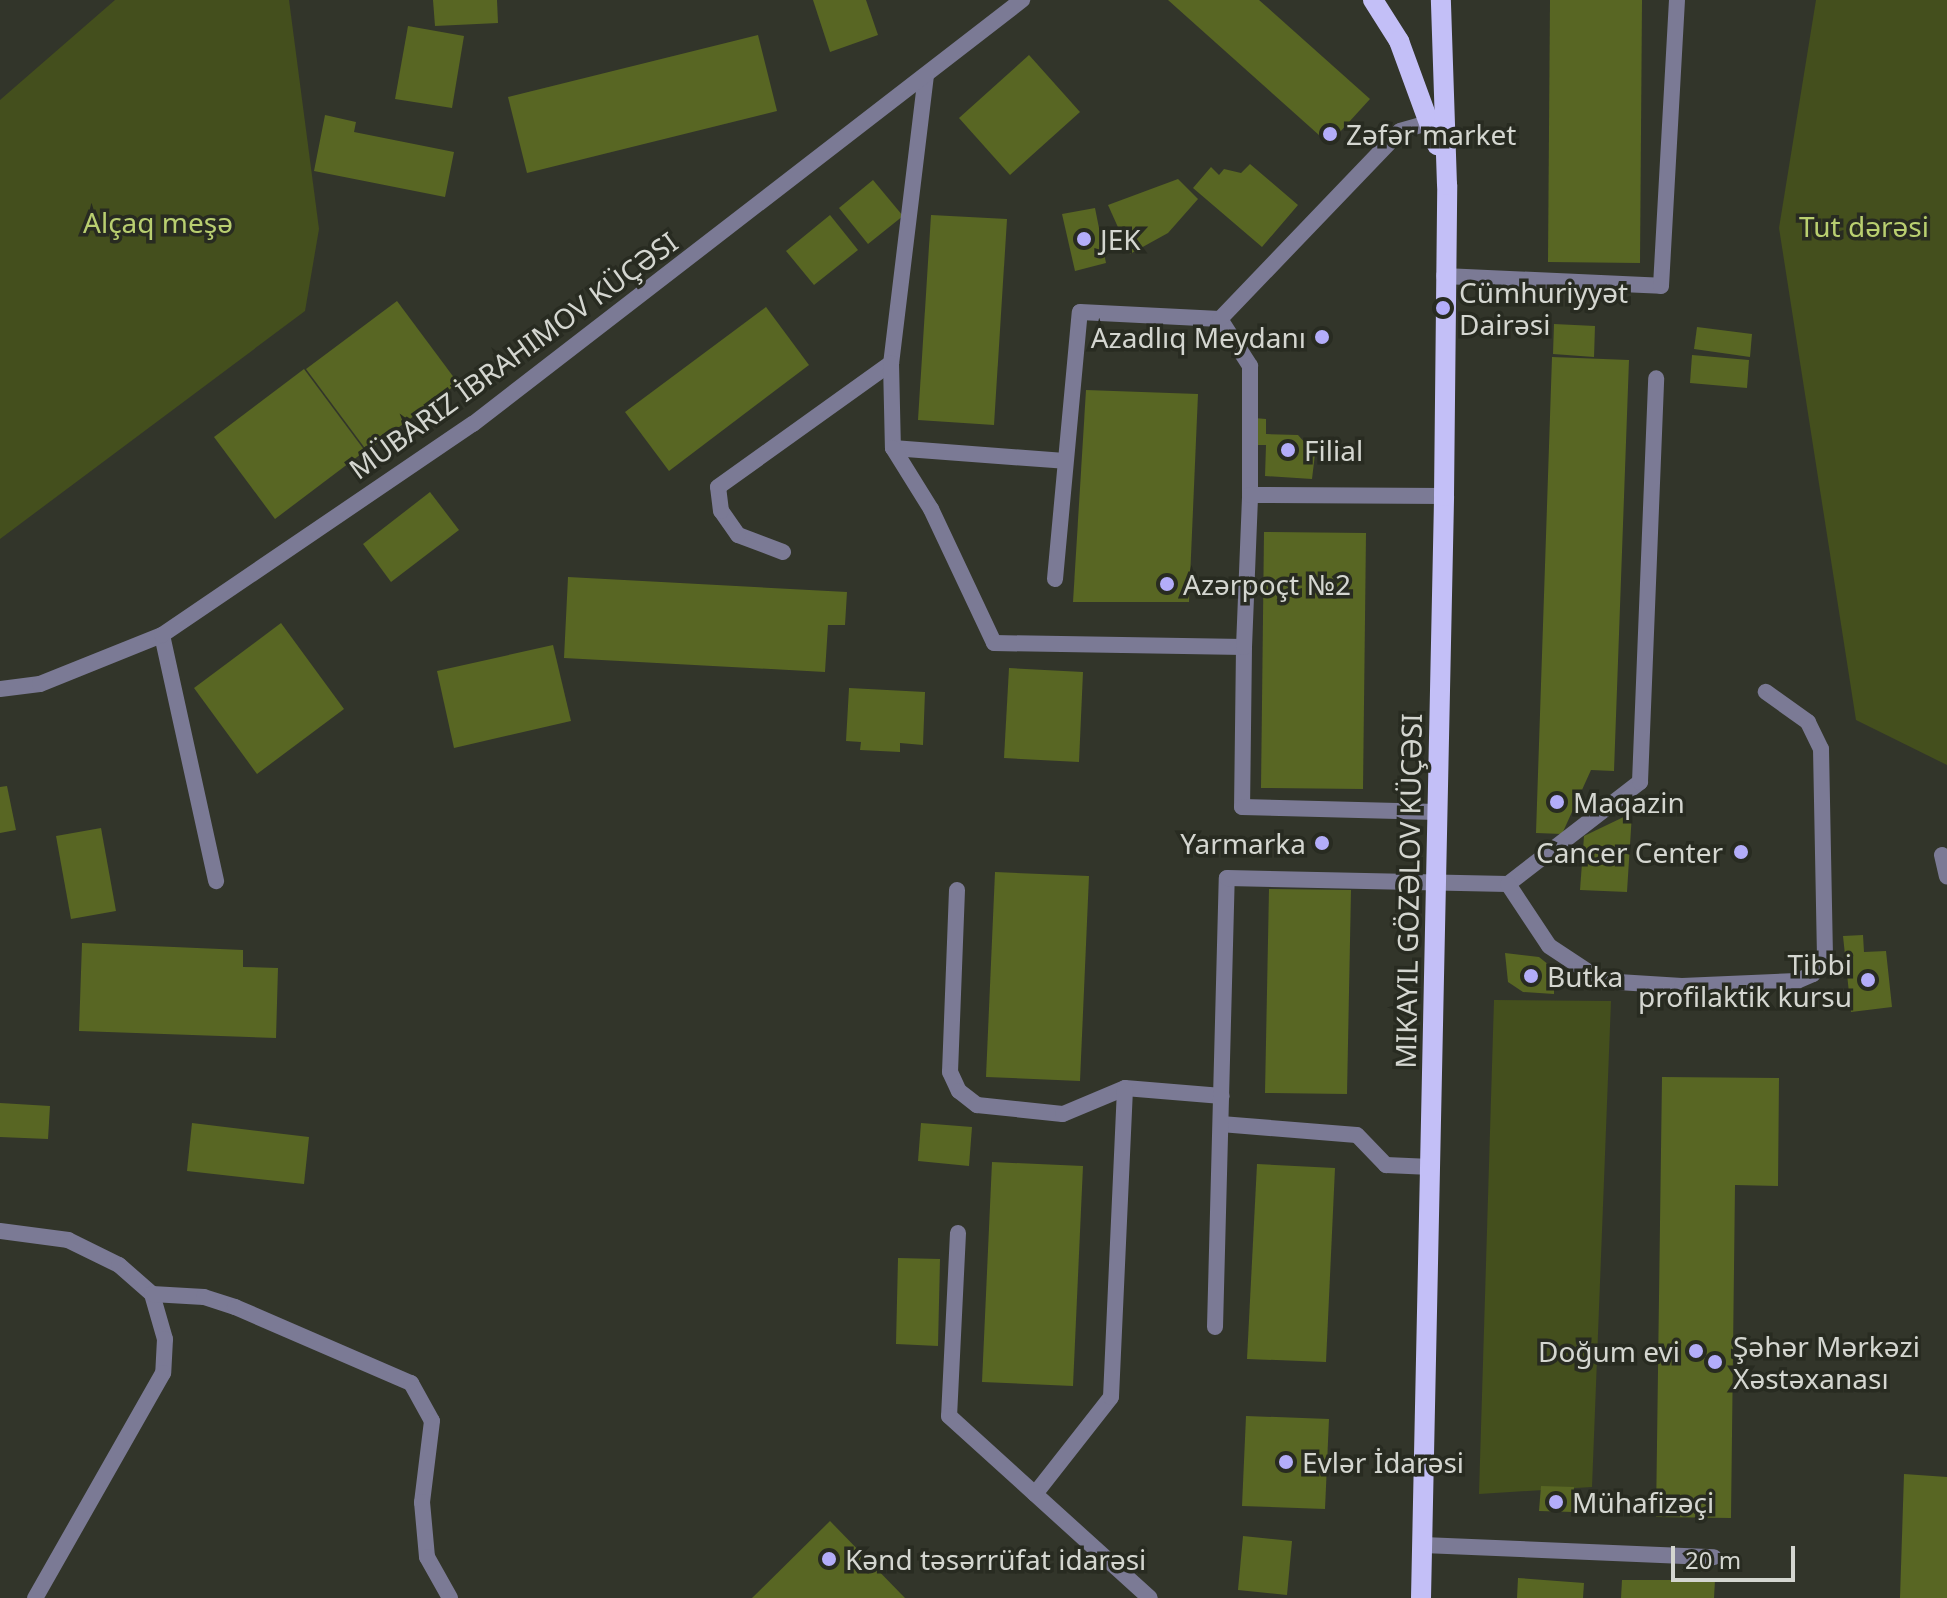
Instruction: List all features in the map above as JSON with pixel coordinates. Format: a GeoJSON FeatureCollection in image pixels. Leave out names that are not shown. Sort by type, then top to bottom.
{"type":"FeatureCollection","features":[{"type":"Feature","properties":{"kind":"main road"},"geometry":{"type":"LineString","coordinates":[[1373,0],[1399,41],[1431,122],[1447,185]]}},
{"type":"Feature","properties":{"kind":"main road"},"geometry":{"type":"LineString","coordinates":[[1421,1598],[1444,496],[1447,185],[1441,0]]}},
{"type":"Feature","properties":{"kind":"street","name":"MÜBARIZ İBRAHIMOV KÜÇƏSI"},"geometry":{"type":"LineString","coordinates":[[0,689],[40,684],[162,635],[473,424],[1022,0]]}},
{"type":"Feature","properties":{"kind":"street"},"geometry":{"type":"LineString","coordinates":[[1444,276],[1661,286],[1677,0]]}},
{"type":"Feature","properties":{"kind":"street"},"geometry":{"type":"LineString","coordinates":[[926,75],[891,363],[893,448],[931,509],[994,643],[1244,647]]}},
{"type":"Feature","properties":{"kind":"street"},"geometry":{"type":"LineString","coordinates":[[1055,579],[1080,312],[1220,319],[1400,131],[1431,122]]}},
{"type":"Feature","properties":{"kind":"street"},"geometry":{"type":"LineString","coordinates":[[1220,319],[1250,366],[1242,807],[1437,812]]}},
{"type":"Feature","properties":{"kind":"street"},"geometry":{"type":"LineString","coordinates":[[783,552],[738,535],[721,511],[718,487],[891,363]]}},
{"type":"Feature","properties":{"kind":"street"},"geometry":{"type":"LineString","coordinates":[[1215,1327],[1227,878],[1508,884],[1640,782],[1656,378]]}},
{"type":"Feature","properties":{"kind":"street"},"geometry":{"type":"LineString","coordinates":[[893,448],[1065,461]]}},
{"type":"Feature","properties":{"kind":"street"},"geometry":{"type":"LineString","coordinates":[[1250,495],[1444,496]]}},
{"type":"Feature","properties":{"kind":"street"},"geometry":{"type":"LineString","coordinates":[[162,635],[216,881]]}},
{"type":"Feature","properties":{"kind":"street"},"geometry":{"type":"LineString","coordinates":[[1508,884],[1549,946],[1602,981],[1682,986],[1797,981],[1813,974],[1825,957],[1821,749],[1808,722],[1766,692]]}},
{"type":"Feature","properties":{"kind":"street"},"geometry":{"type":"LineString","coordinates":[[1942,855],[1947,876]]}},
{"type":"Feature","properties":{"kind":"street"},"geometry":{"type":"LineString","coordinates":[[957,890],[950,1072],[959,1091],[977,1105],[1063,1114],[1125,1088],[1222,1096]]}},
{"type":"Feature","properties":{"kind":"street"},"geometry":{"type":"LineString","coordinates":[[1035,1494],[1111,1397],[1125,1088]]}},
{"type":"Feature","properties":{"kind":"street"},"geometry":{"type":"LineString","coordinates":[[1221,1124],[1357,1135],[1386,1165],[1431,1167]]}},
{"type":"Feature","properties":{"kind":"street"},"geometry":{"type":"LineString","coordinates":[[0,1231],[68,1240],[119,1265],[152,1294],[165,1339],[163,1373],[35,1598]]}},
{"type":"Feature","properties":{"kind":"street"},"geometry":{"type":"LineString","coordinates":[[958,1233],[949,1416],[1150,1598]]}},
{"type":"Feature","properties":{"kind":"street"},"geometry":{"type":"LineString","coordinates":[[152,1294],[204,1297],[235,1307],[411,1383],[432,1421],[422,1502],[427,1557],[450,1598]]}},
{"type":"Feature","properties":{"kind":"street"},"geometry":{"type":"LineString","coordinates":[[1423,1545],[1714,1557]]}},
{"type":"Feature","properties":{"kind":"green space","name":"Alçaq meşə"},"geometry":{"type":"Polygon","coordinates":[[[115,0],[289,0],[319,229],[305,311],[0,539],[0,100],[115,0]]]}},
{"type":"Feature","properties":{"kind":"green space","name":"Tut dərəsi"},"geometry":{"type":"Polygon","coordinates":[[[1816,0],[1947,0],[1947,765],[1856,720],[1779,228],[1816,0]]]}},
{"type":"Feature","properties":{"kind":"green space"},"geometry":{"type":"Polygon","coordinates":[[[1494,1000],[1611,1001],[1592,1487],[1479,1494],[1494,1000]]]}},
{"type":"Feature","properties":{"kind":"building"},"geometry":{"type":"Polygon","coordinates":[[[433,0],[497,0],[498,23],[435,26],[433,0]]]}},
{"type":"Feature","properties":{"kind":"building"},"geometry":{"type":"Polygon","coordinates":[[[813,0],[866,0],[878,35],[830,52],[813,0]]]}},
{"type":"Feature","properties":{"kind":"building"},"geometry":{"type":"Polygon","coordinates":[[[1168,0],[1259,0],[1370,99],[1329,144],[1168,0]]]}},
{"type":"Feature","properties":{"kind":"building"},"geometry":{"type":"Polygon","coordinates":[[[1550,0],[1642,0],[1640,263],[1548,262],[1550,0]]]}},
{"type":"Feature","properties":{"kind":"building"},"geometry":{"type":"Polygon","coordinates":[[[408,26],[464,36],[452,108],[395,99],[408,26]]]}},
{"type":"Feature","properties":{"kind":"building"},"geometry":{"type":"Polygon","coordinates":[[[758,35],[777,111],[527,173],[508,97],[758,35]]]}},
{"type":"Feature","properties":{"kind":"building"},"geometry":{"type":"Polygon","coordinates":[[[1029,55],[1080,112],[1010,175],[959,118],[1029,55]]]}},
{"type":"Feature","properties":{"kind":"building"},"geometry":{"type":"Polygon","coordinates":[[[325,115],[356,122],[354,132],[454,152],[445,197],[314,171],[325,115]]]}},
{"type":"Feature","properties":{"kind":"building"},"geometry":{"type":"Polygon","coordinates":[[[1250,164],[1298,205],[1262,247],[1193,188],[1211,167],[1219,175],[1224,169],[1241,173],[1250,164]]]}},
{"type":"Feature","properties":{"kind":"building"},"geometry":{"type":"Polygon","coordinates":[[[1178,179],[1198,199],[1168,233],[1130,254],[1108,205],[1178,179]]]}},
{"type":"Feature","properties":{"kind":"building"},"geometry":{"type":"Polygon","coordinates":[[[873,180],[903,216],[868,244],[839,208],[873,180]]]}},
{"type":"Feature","properties":{"kind":"building","name":"JEK"},"geometry":{"type":"Polygon","coordinates":[[[1095,208],[1106,263],[1075,271],[1062,214],[1095,208]]]}},
{"type":"Feature","properties":{"kind":"building"},"geometry":{"type":"Polygon","coordinates":[[[830,215],[858,250],[814,285],[786,251],[830,215]]]}},
{"type":"Feature","properties":{"kind":"building"},"geometry":{"type":"Polygon","coordinates":[[[931,215],[1007,219],[994,425],[918,420],[931,215]]]}},
{"type":"Feature","properties":{"kind":"building"},"geometry":{"type":"Polygon","coordinates":[[[397,301],[458,383],[367,451],[306,369],[397,301]]]}},
{"type":"Feature","properties":{"kind":"building"},"geometry":{"type":"Polygon","coordinates":[[[766,307],[809,365],[669,471],[625,412],[766,307]]]}},
{"type":"Feature","properties":{"kind":"building"},"geometry":{"type":"Polygon","coordinates":[[[1554,324],[1595,326],[1594,357],[1553,354],[1554,324]]]}},
{"type":"Feature","properties":{"kind":"building"},"geometry":{"type":"Polygon","coordinates":[[[1697,327],[1752,334],[1750,357],[1694,349],[1697,327]]]}},
{"type":"Feature","properties":{"kind":"building"},"geometry":{"type":"Polygon","coordinates":[[[1692,355],[1749,360],[1747,388],[1690,383],[1692,355]]]}},
{"type":"Feature","properties":{"kind":"building"},"geometry":{"type":"Polygon","coordinates":[[[1552,357],[1629,360],[1614,771],[1591,770],[1562,834],[1536,833],[1552,357]]]}},
{"type":"Feature","properties":{"kind":"building"},"geometry":{"type":"Polygon","coordinates":[[[304,369],[365,451],[275,519],[214,437],[304,369]]]}},
{"type":"Feature","properties":{"kind":"building"},"geometry":{"type":"Polygon","coordinates":[[[1086,390],[1198,394],[1189,602],[1073,602],[1086,390]]]}},
{"type":"Feature","properties":{"kind":"building","name":"Filial"},"geometry":{"type":"Polygon","coordinates":[[[1254,418],[1266,419],[1266,434],[1298,435],[1315,454],[1312,479],[1265,476],[1266,445],[1253,445],[1254,418]]]}},
{"type":"Feature","properties":{"kind":"building"},"geometry":{"type":"Polygon","coordinates":[[[430,492],[459,530],[391,582],[363,544],[430,492]]]}},
{"type":"Feature","properties":{"kind":"building"},"geometry":{"type":"Polygon","coordinates":[[[1264,532],[1366,533],[1363,789],[1261,788],[1264,532]]]}},
{"type":"Feature","properties":{"kind":"building"},"geometry":{"type":"Polygon","coordinates":[[[568,577],[847,592],[845,625],[828,625],[825,672],[564,658],[568,577]]]}},
{"type":"Feature","properties":{"kind":"building"},"geometry":{"type":"Polygon","coordinates":[[[281,623],[344,709],[257,774],[194,688],[281,623]]]}},
{"type":"Feature","properties":{"kind":"building"},"geometry":{"type":"Polygon","coordinates":[[[553,645],[571,721],[454,748],[437,671],[553,645]]]}},
{"type":"Feature","properties":{"kind":"building"},"geometry":{"type":"Polygon","coordinates":[[[1009,668],[1083,672],[1079,762],[1004,758],[1009,668]]]}},
{"type":"Feature","properties":{"kind":"building"},"geometry":{"type":"Polygon","coordinates":[[[849,688],[925,692],[923,745],[900,743],[900,752],[860,750],[861,742],[846,741],[849,688]]]}},
{"type":"Feature","properties":{"kind":"building"},"geometry":{"type":"Polygon","coordinates":[[[7,786],[16,830],[0,833],[0,787],[7,786]]]}},
{"type":"Feature","properties":{"kind":"building"},"geometry":{"type":"Polygon","coordinates":[[[1632,813],[1627,892],[1580,890],[1584,836],[1632,813]]]}},
{"type":"Feature","properties":{"kind":"building"},"geometry":{"type":"Polygon","coordinates":[[[101,828],[116,911],[71,919],[56,836],[101,828]]]}},
{"type":"Feature","properties":{"kind":"building"},"geometry":{"type":"Polygon","coordinates":[[[995,872],[1089,876],[1080,1081],[986,1077],[995,872]]]}},
{"type":"Feature","properties":{"kind":"building"},"geometry":{"type":"Polygon","coordinates":[[[1269,889],[1351,890],[1347,1094],[1265,1093],[1269,889]]]}},
{"type":"Feature","properties":{"kind":"building","name":"Tibbi profilaktik kursu"},"geometry":{"type":"Polygon","coordinates":[[[1863,935],[1864,952],[1886,951],[1892,1007],[1851,1012],[1843,936],[1863,935]]]}},
{"type":"Feature","properties":{"kind":"building"},"geometry":{"type":"Polygon","coordinates":[[[82,943],[243,950],[243,967],[278,968],[276,1038],[79,1031],[82,943]]]}},
{"type":"Feature","properties":{"kind":"building","name":"Butka"},"geometry":{"type":"Polygon","coordinates":[[[1505,953],[1539,957],[1554,969],[1554,994],[1523,992],[1508,982],[1505,953]]]}},
{"type":"Feature","properties":{"kind":"building","name":"Doğum evi"},"geometry":{"type":"Polygon","coordinates":[[[1662,1077],[1779,1078],[1778,1186],[1735,1185],[1731,1518],[1656,1517],[1662,1077]]]}},
{"type":"Feature","properties":{"kind":"building"},"geometry":{"type":"Polygon","coordinates":[[[0,1103],[50,1106],[48,1139],[0,1137],[0,1103]]]}},
{"type":"Feature","properties":{"kind":"building"},"geometry":{"type":"Polygon","coordinates":[[[192,1123],[309,1137],[304,1184],[187,1171],[192,1123]]]}},
{"type":"Feature","properties":{"kind":"building"},"geometry":{"type":"Polygon","coordinates":[[[921,1123],[972,1127],[969,1166],[918,1161],[921,1123]]]}},
{"type":"Feature","properties":{"kind":"building"},"geometry":{"type":"Polygon","coordinates":[[[992,1162],[1083,1166],[1073,1386],[982,1382],[992,1162]]]}},
{"type":"Feature","properties":{"kind":"building"},"geometry":{"type":"Polygon","coordinates":[[[1257,1164],[1335,1168],[1326,1362],[1247,1359],[1257,1164]]]}},
{"type":"Feature","properties":{"kind":"building"},"geometry":{"type":"Polygon","coordinates":[[[898,1258],[940,1259],[938,1346],[896,1344],[898,1258]]]}},
{"type":"Feature","properties":{"kind":"building","name":"Evlər İdarəsi"},"geometry":{"type":"Polygon","coordinates":[[[1246,1416],[1329,1419],[1325,1509],[1242,1506],[1246,1416]]]}},
{"type":"Feature","properties":{"kind":"building"},"geometry":{"type":"Polygon","coordinates":[[[1904,1474],[1947,1477],[1947,1598],[1900,1598],[1904,1474]]]}},
{"type":"Feature","properties":{"kind":"building","name":"Mühafizəçi"},"geometry":{"type":"Polygon","coordinates":[[[1541,1486],[1574,1487],[1573,1512],[1539,1511],[1541,1486]]]}},
{"type":"Feature","properties":{"kind":"building","name":"Kənd təsərrüfat idarəsi"},"geometry":{"type":"Polygon","coordinates":[[[830,1521],[905,1598],[752,1598],[830,1521]]]}},
{"type":"Feature","properties":{"kind":"building"},"geometry":{"type":"Polygon","coordinates":[[[1243,1536],[1292,1541],[1287,1595],[1238,1590],[1243,1536]]]}},
{"type":"Feature","properties":{"kind":"building"},"geometry":{"type":"Polygon","coordinates":[[[1518,1578],[1584,1583],[1583,1598],[1517,1598],[1518,1578]]]}},
{"type":"Feature","properties":{"kind":"building"},"geometry":{"type":"Polygon","coordinates":[[[1622,1580],[1715,1580],[1714,1598],[1621,1598],[1622,1580]]]}},
{"type":"Feature","properties":{"kind":"place","name":"Zəfər market"},"geometry":{"type":"Point","coordinates":[1330,134]}},
{"type":"Feature","properties":{"kind":"place","name":"JEK"},"geometry":{"type":"Point","coordinates":[1084,239]}},
{"type":"Feature","properties":{"kind":"place","name":"Cümhuriyyət Dairəsi"},"geometry":{"type":"Point","coordinates":[1443,308]}},
{"type":"Feature","properties":{"kind":"place","name":"Azadlıq Meydanı"},"geometry":{"type":"Point","coordinates":[1322,337]}},
{"type":"Feature","properties":{"kind":"place","name":"Filial"},"geometry":{"type":"Point","coordinates":[1288,450]}},
{"type":"Feature","properties":{"kind":"place","name":"Azərpoçt №2"},"geometry":{"type":"Point","coordinates":[1167,584]}},
{"type":"Feature","properties":{"kind":"place","name":"Maqazin"},"geometry":{"type":"Point","coordinates":[1557,802]}},
{"type":"Feature","properties":{"kind":"place","name":"Yarmarka"},"geometry":{"type":"Point","coordinates":[1322,843]}},
{"type":"Feature","properties":{"kind":"place","name":"Cancer Center"},"geometry":{"type":"Point","coordinates":[1741,852]}},
{"type":"Feature","properties":{"kind":"place","name":"Butka"},"geometry":{"type":"Point","coordinates":[1531,976]}},
{"type":"Feature","properties":{"kind":"place","name":"Tibbi profilaktik kursu"},"geometry":{"type":"Point","coordinates":[1868,980]}},
{"type":"Feature","properties":{"kind":"place","name":"Doğum evi"},"geometry":{"type":"Point","coordinates":[1696,1351]}},
{"type":"Feature","properties":{"kind":"place","name":"Şəhər Mərkəzi Xəstəxanası"},"geometry":{"type":"Point","coordinates":[1715,1362]}},
{"type":"Feature","properties":{"kind":"place","name":"Evlər İdarəsi"},"geometry":{"type":"Point","coordinates":[1286,1462]}},
{"type":"Feature","properties":{"kind":"place","name":"Mühafizəçi"},"geometry":{"type":"Point","coordinates":[1556,1502]}},
{"type":"Feature","properties":{"kind":"place","name":"Kənd təsərrüfat idarəsi"},"geometry":{"type":"Point","coordinates":[829,1559]}}]}
